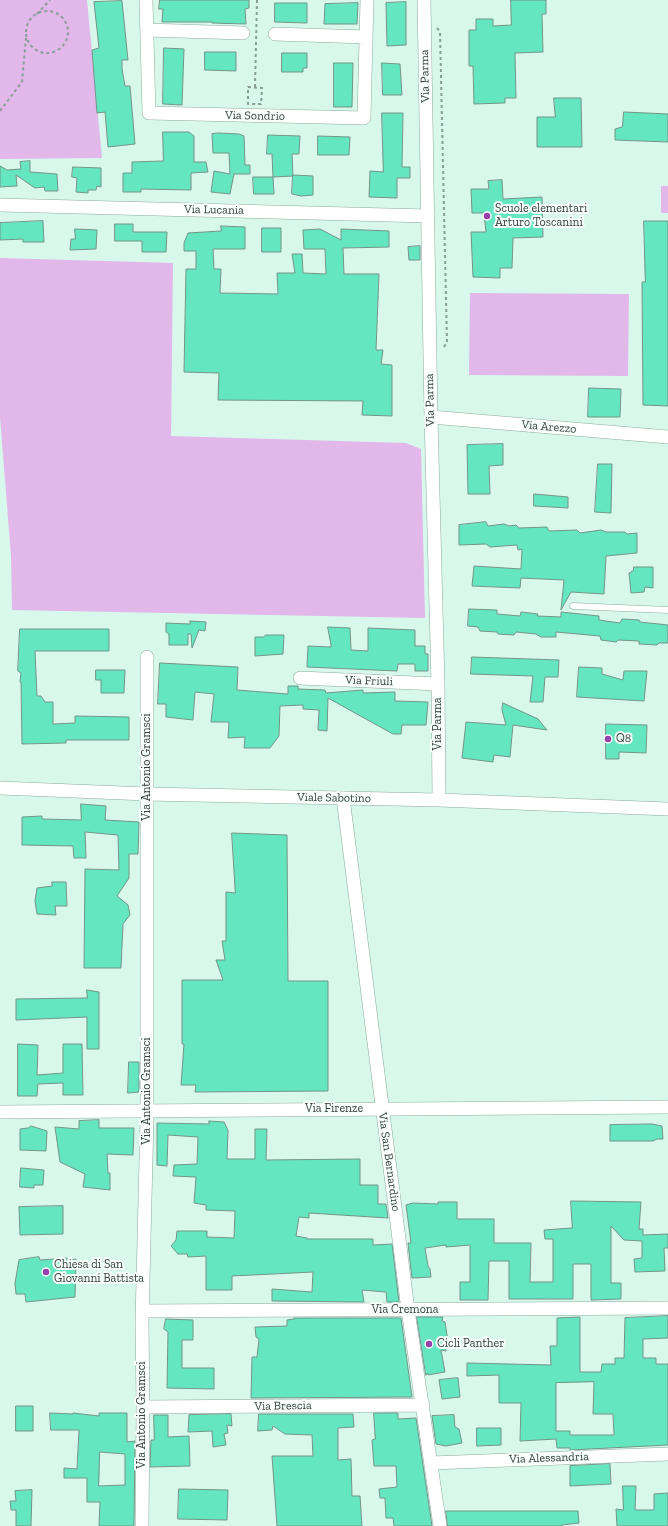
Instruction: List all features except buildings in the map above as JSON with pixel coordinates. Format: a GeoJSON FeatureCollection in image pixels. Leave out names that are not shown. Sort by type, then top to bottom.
{"type":"FeatureCollection","features":[{"type":"Feature","properties":{"kind":"street","name":"Via Sondrio"},"geometry":{"type":"LineString","coordinates":[[146,0],[149,114],[364,118],[368,0]]}},
{"type":"Feature","properties":{"kind":"street","name":"Via Parma"},"geometry":{"type":"LineString","coordinates":[[424,0],[439,800]]}},
{"type":"Feature","properties":{"kind":"street"},"geometry":{"type":"LineString","coordinates":[[147,30],[243,33]]}},
{"type":"Feature","properties":{"kind":"street"},"geometry":{"type":"LineString","coordinates":[[276,34],[366,37]]}},
{"type":"Feature","properties":{"kind":"street","name":"Via Lucania"},"geometry":{"type":"LineString","coordinates":[[0,205],[428,216]]}},
{"type":"Feature","properties":{"kind":"street","name":"Via Arezzo"},"geometry":{"type":"LineString","coordinates":[[431,417],[668,437]]}},
{"type":"Feature","properties":{"kind":"street","name":"Via Antonio Gramsci"},"geometry":{"type":"LineString","coordinates":[[142,1526],[143,1311],[147,1110],[147,657]]}},
{"type":"Feature","properties":{"kind":"street","name":"Via Friuli"},"geometry":{"type":"LineString","coordinates":[[300,678],[438,684]]}},
{"type":"Feature","properties":{"kind":"street","name":"Viale Sabotino"},"geometry":{"type":"LineString","coordinates":[[0,788],[147,794],[439,800],[668,808]]}},
{"type":"Feature","properties":{"kind":"street","name":"Via San Bernardino"},"geometry":{"type":"LineString","coordinates":[[343,798],[408,1310],[440,1526]]}},
{"type":"Feature","properties":{"kind":"street","name":"Via Firenze"},"geometry":{"type":"LineString","coordinates":[[0,1112],[668,1108]]}},
{"type":"Feature","properties":{"kind":"street","name":"Via Cremona"},"geometry":{"type":"LineString","coordinates":[[143,1311],[668,1308]]}},
{"type":"Feature","properties":{"kind":"street","name":"Via Brescia"},"geometry":{"type":"LineString","coordinates":[[143,1407],[423,1405]]}},
{"type":"Feature","properties":{"kind":"street","name":"Via Alessandria"},"geometry":{"type":"LineString","coordinates":[[431,1463],[668,1454]]}},
{"type":"Feature","properties":{"kind":"lane"},"geometry":{"type":"LineString","coordinates":[[573,606],[668,610]]}},
{"type":"Feature","properties":{"kind":"path"},"geometry":{"type":"LineString","coordinates":[[0,111],[22,82],[27,24],[50,0]]}},
{"type":"Feature","properties":{"kind":"path"},"geometry":{"type":"LineString","coordinates":[[255,87],[258,0]]}},
{"type":"Feature","properties":{"kind":"path"},"geometry":{"type":"LineString","coordinates":[[26,37],[33,48],[39,52],[46,53],[60,49],[67,37],[65,23],[61,17],[49,12],[36,14]]}},
{"type":"Feature","properties":{"kind":"path"},"geometry":{"type":"LineString","coordinates":[[437,26],[440,32],[447,343],[438,355]]}},
{"type":"Feature","properties":{"kind":"path"},"geometry":{"type":"LineString","coordinates":[[243,33],[276,34]]}},
{"type":"Feature","properties":{"kind":"path"},"geometry":{"type":"LineString","coordinates":[[248,87],[255,87],[262,88],[261,104],[248,104],[248,87]]}},
{"type":"Feature","properties":{"kind":"shaded area"},"geometry":{"type":"Polygon","coordinates":[[[0,0],[87,0],[102,158],[0,159],[0,0]]]}},
{"type":"Feature","properties":{"kind":"shaded area"},"geometry":{"type":"Polygon","coordinates":[[[661,186],[668,186],[668,213],[661,213],[661,186]]]}},
{"type":"Feature","properties":{"kind":"shaded area"},"geometry":{"type":"Polygon","coordinates":[[[0,258],[173,263],[171,436],[406,443],[421,449],[425,618],[12,610],[11,556],[0,417],[0,258]]]}},
{"type":"Feature","properties":{"kind":"shaded area"},"geometry":{"type":"Polygon","coordinates":[[[470,293],[629,294],[628,376],[469,375],[470,293]]]}},
{"type":"Feature","properties":{"kind":"place","name":"Scuole elementari Arturo Toscanini"},"geometry":{"type":"Point","coordinates":[487,216]}},
{"type":"Feature","properties":{"kind":"place","name":"Q8"},"geometry":{"type":"Point","coordinates":[608,739]}},
{"type":"Feature","properties":{"kind":"place","name":"Chiesa di San Giovanni Battista"},"geometry":{"type":"Point","coordinates":[46,1272]}},
{"type":"Feature","properties":{"kind":"place","name":"Cicli Panther"},"geometry":{"type":"Point","coordinates":[429,1344]}}]}
